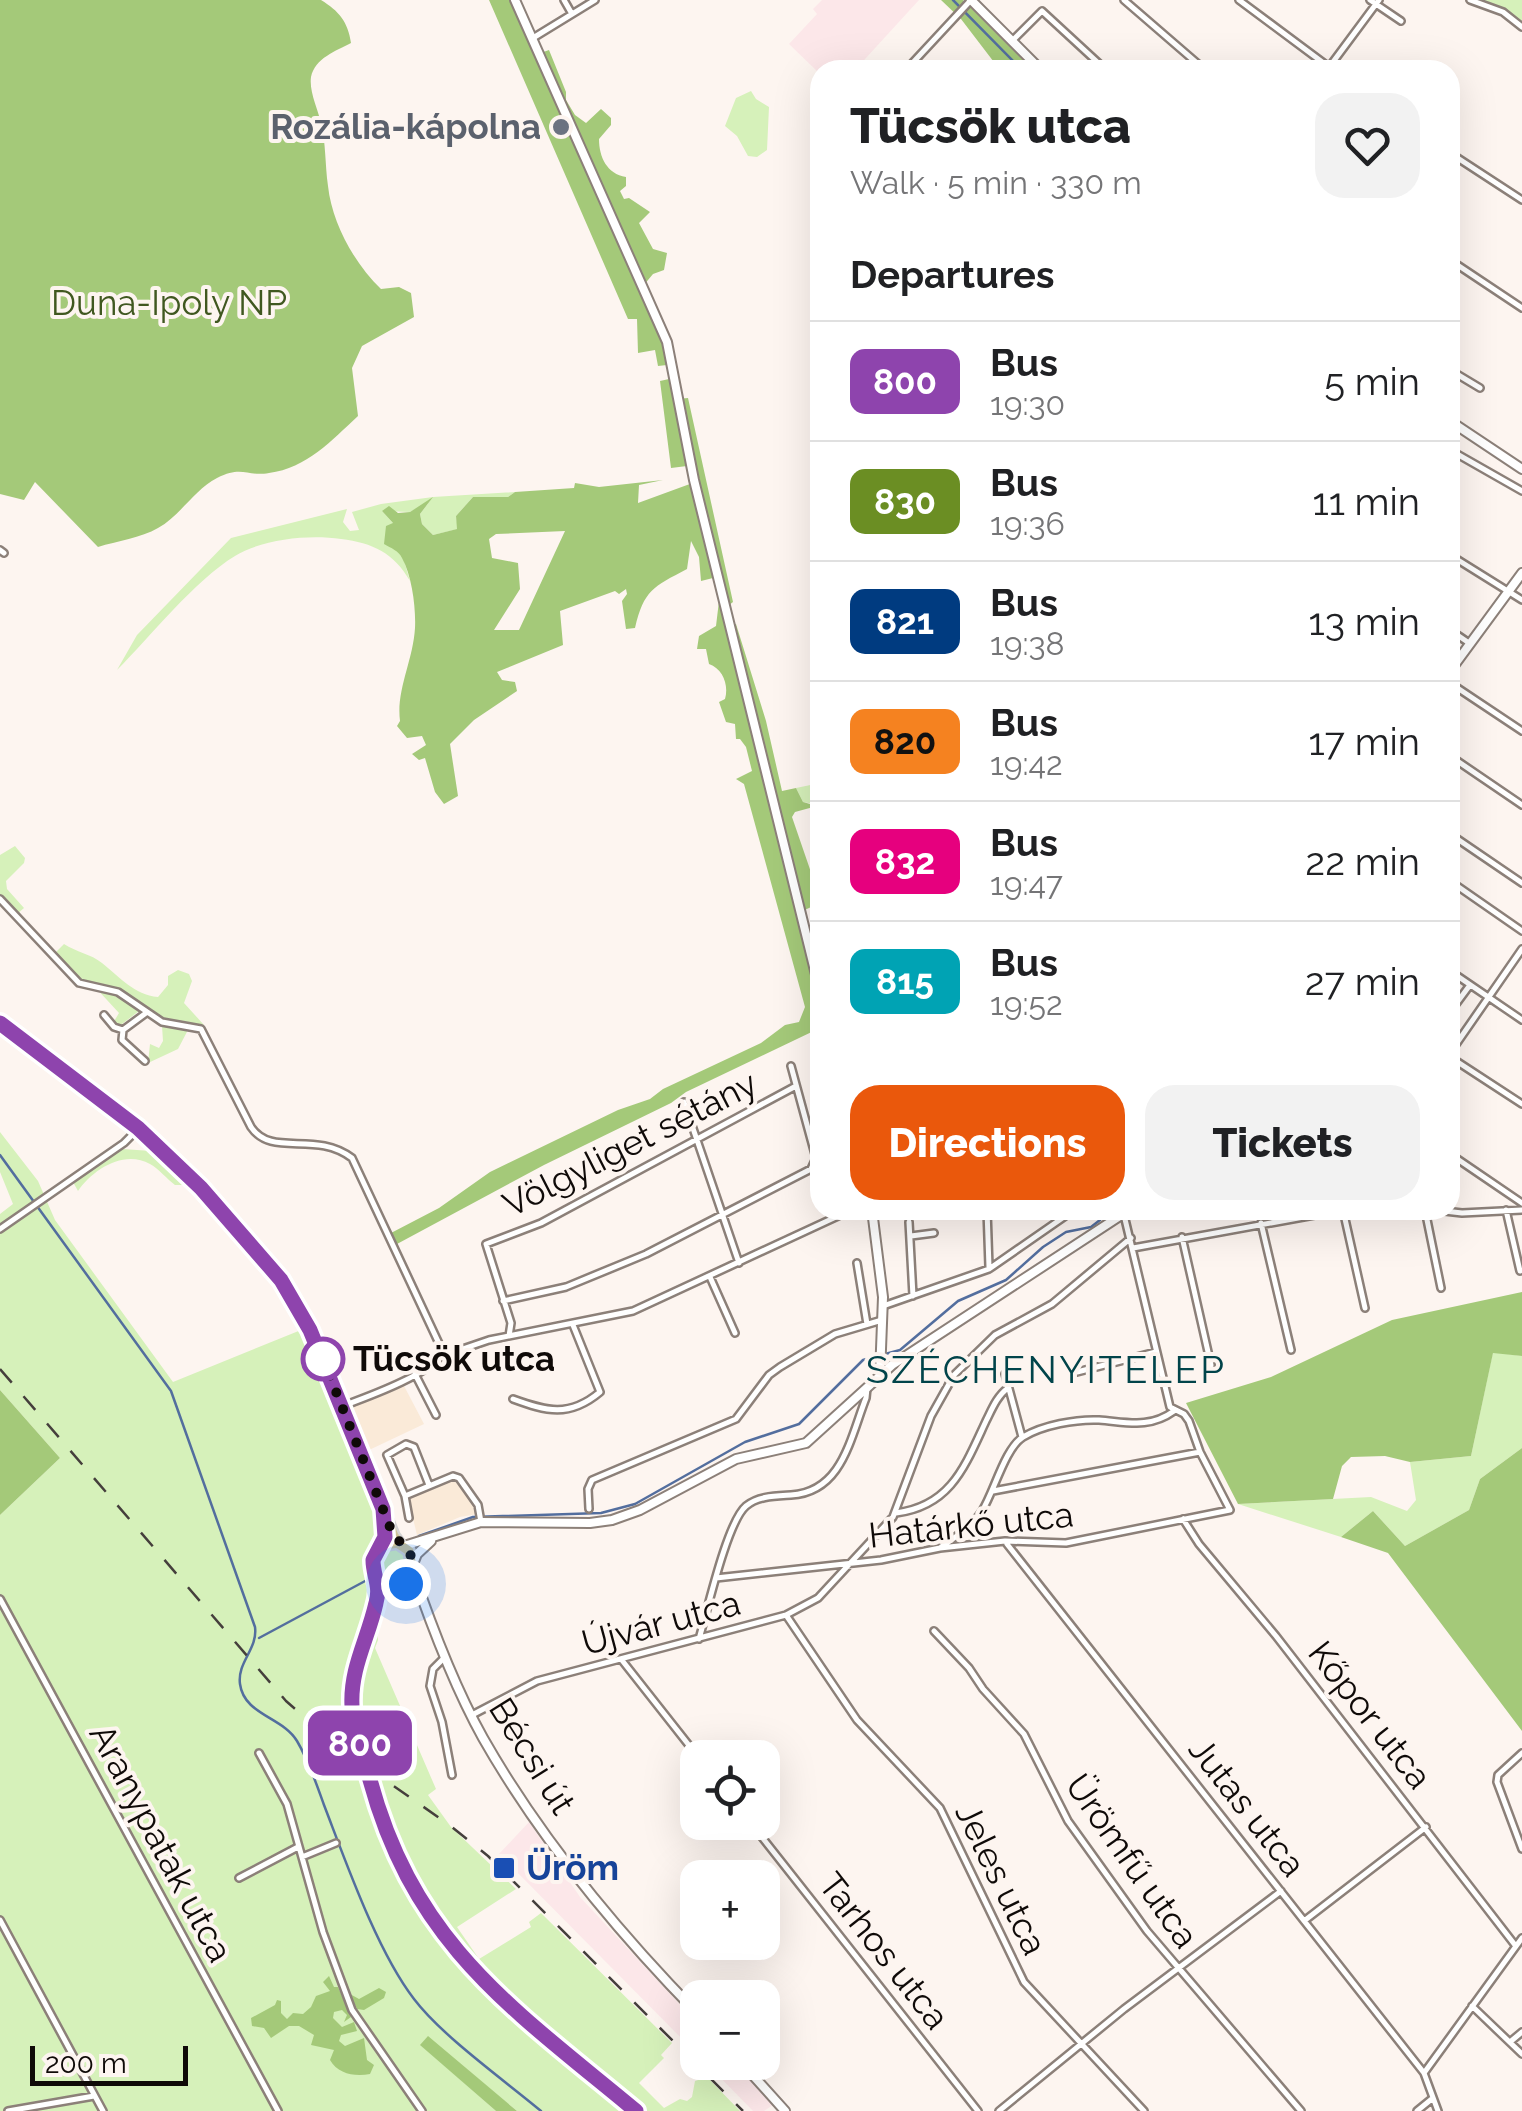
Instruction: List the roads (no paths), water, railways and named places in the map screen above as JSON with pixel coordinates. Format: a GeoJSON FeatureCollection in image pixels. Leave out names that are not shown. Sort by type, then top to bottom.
{"type":"FeatureCollection","features":[{"type":"Feature","properties":{"kind":"main road"},"geometry":{"type":"LineString","coordinates":[[0,1023],[138,1128],[201,1188],[274,1269],[302,1313],[383,1509],[409,1551],[412,1567],[376,1606]]}},
{"type":"Feature","properties":{"kind":"main road"},"geometry":{"type":"LineString","coordinates":[[383,1509],[385,1532],[373,1560],[378,1577],[376,1606],[353,1678],[352,1709],[374,1794],[410,1884],[450,1946],[503,1999],[636,2111]]}},
{"type":"Feature","properties":{"kind":"main road"},"geometry":{"type":"LineString","coordinates":[[381,1546],[402,1545]]}},
{"type":"Feature","properties":{"kind":"main road"},"geometry":{"type":"LineString","coordinates":[[378,1577],[396,1583]]}},
{"type":"Feature","properties":{"kind":"street"},"geometry":{"type":"LineString","coordinates":[[516,0],[667,342],[694,480],[810,950]]}},
{"type":"Feature","properties":{"kind":"street"},"geometry":{"type":"LineString","coordinates":[[564,0],[572,14]]}},
{"type":"Feature","properties":{"kind":"street"},"geometry":{"type":"LineString","coordinates":[[531,40],[596,0]]}},
{"type":"Feature","properties":{"kind":"street"},"geometry":{"type":"LineString","coordinates":[[1124,0],[1193,60]]}},
{"type":"Feature","properties":{"kind":"street"},"geometry":{"type":"LineString","coordinates":[[1238,0],[1319,60]]}},
{"type":"Feature","properties":{"kind":"street"},"geometry":{"type":"LineString","coordinates":[[1470,0],[1503,12],[1522,27]]}},
{"type":"Feature","properties":{"kind":"street"},"geometry":{"type":"LineString","coordinates":[[1337,60],[1375,1],[1401,21]]}},
{"type":"Feature","properties":{"kind":"street"},"geometry":{"type":"LineString","coordinates":[[915,60],[966,5],[1031,60]]}},
{"type":"Feature","properties":{"kind":"street"},"geometry":{"type":"LineString","coordinates":[[1012,41],[1042,11],[1095,60]]}},
{"type":"Feature","properties":{"kind":"street"},"geometry":{"type":"LineString","coordinates":[[1460,160],[1522,200]]}},
{"type":"Feature","properties":{"kind":"street"},"geometry":{"type":"LineString","coordinates":[[1460,267],[1522,308]]}},
{"type":"Feature","properties":{"kind":"street"},"geometry":{"type":"LineString","coordinates":[[1460,376],[1480,388]]}},
{"type":"Feature","properties":{"kind":"street"},"geometry":{"type":"LineString","coordinates":[[1460,428],[1522,469]]}},
{"type":"Feature","properties":{"kind":"street"},"geometry":{"type":"LineString","coordinates":[[1460,456],[1521,489]]}},
{"type":"Feature","properties":{"kind":"street"},"geometry":{"type":"LineString","coordinates":[[1460,560],[1522,600]]}},
{"type":"Feature","properties":{"kind":"street"},"geometry":{"type":"LineString","coordinates":[[1460,659],[1522,573]]}},
{"type":"Feature","properties":{"kind":"street"},"geometry":{"type":"LineString","coordinates":[[1460,636],[1472,644]]}},
{"type":"Feature","properties":{"kind":"street"},"geometry":{"type":"LineString","coordinates":[[1460,690],[1522,732]]}},
{"type":"Feature","properties":{"kind":"street"},"geometry":{"type":"LineString","coordinates":[[1460,763],[1522,805]]}},
{"type":"Feature","properties":{"kind":"street"},"geometry":{"type":"LineString","coordinates":[[1460,841],[1522,883]]}},
{"type":"Feature","properties":{"kind":"street"},"geometry":{"type":"LineString","coordinates":[[1460,888],[1522,931]]}},
{"type":"Feature","properties":{"kind":"street"},"geometry":{"type":"LineString","coordinates":[[0,899],[79,983],[118,992],[162,1022],[200,1028],[260,1138],[270,1142],[323,1143],[352,1158],[442,1346],[442,1356]]}},
{"type":"Feature","properties":{"kind":"street"},"geometry":{"type":"LineString","coordinates":[[1460,1040],[1522,948]]}},
{"type":"Feature","properties":{"kind":"street"},"geometry":{"type":"LineString","coordinates":[[1460,978],[1522,1020]]}},
{"type":"Feature","properties":{"kind":"street"},"geometry":{"type":"LineString","coordinates":[[1460,998],[1470,985]]}},
{"type":"Feature","properties":{"kind":"street"},"geometry":{"type":"LineString","coordinates":[[145,1061],[122,1040],[123,1030],[146,1013]]}},
{"type":"Feature","properties":{"kind":"street"},"geometry":{"type":"LineString","coordinates":[[104,1015],[114,1027],[123,1030]]}},
{"type":"Feature","properties":{"kind":"street"},"geometry":{"type":"LineString","coordinates":[[1460,1062],[1522,1104]]}},
{"type":"Feature","properties":{"kind":"street","name":"Völgyliget sétány"},"geometry":{"type":"LineString","coordinates":[[791,1066],[810,1136]]}},
{"type":"Feature","properties":{"kind":"street","name":"Völgyliget sétány"},"geometry":{"type":"LineString","coordinates":[[509,1336],[511,1324],[486,1244],[540,1223],[796,1086]]}},
{"type":"Feature","properties":{"kind":"street"},"geometry":{"type":"LineString","coordinates":[[684,1102],[739,1263]]}},
{"type":"Feature","properties":{"kind":"street"},"geometry":{"type":"LineString","coordinates":[[0,1230],[124,1144],[138,1128]]}},
{"type":"Feature","properties":{"kind":"street"},"geometry":{"type":"LineString","coordinates":[[1460,1161],[1522,1207]]}},
{"type":"Feature","properties":{"kind":"street","name":"Völgyliget sétány"},"geometry":{"type":"LineString","coordinates":[[503,1302],[566,1287],[646,1254],[810,1167]]}},
{"type":"Feature","properties":{"kind":"street"},"geometry":{"type":"LineString","coordinates":[[1460,1213],[1522,1207]]}},
{"type":"Feature","properties":{"kind":"street"},"geometry":{"type":"LineString","coordinates":[[1506,1210],[1520,1271]]}},
{"type":"Feature","properties":{"kind":"street"},"geometry":{"type":"LineString","coordinates":[[343,1406],[414,1374],[442,1356],[509,1336],[633,1311],[830,1220]]}},
{"type":"Feature","properties":{"kind":"street"},"geometry":{"type":"LineString","coordinates":[[874,1220],[884,1306],[880,1375]]}},
{"type":"Feature","properties":{"kind":"street"},"geometry":{"type":"LineString","coordinates":[[987,1220],[989,1268]]}},
{"type":"Feature","properties":{"kind":"street"},"geometry":{"type":"LineString","coordinates":[[884,1306],[989,1268],[1059,1220]]}},
{"type":"Feature","properties":{"kind":"street"},"geometry":{"type":"LineString","coordinates":[[402,1545],[434,1538],[480,1518],[594,1523],[620,1518],[736,1459],[806,1443],[880,1375],[1115,1220]]}},
{"type":"Feature","properties":{"kind":"street"},"geometry":{"type":"LineString","coordinates":[[1127,1220],[1167,1398],[1174,1411]]}},
{"type":"Feature","properties":{"kind":"street"},"geometry":{"type":"LineString","coordinates":[[1133,1248],[1274,1220]]}},
{"type":"Feature","properties":{"kind":"street"},"geometry":{"type":"LineString","coordinates":[[1344,1220],[1365,1308]]}},
{"type":"Feature","properties":{"kind":"street"},"geometry":{"type":"LineString","coordinates":[[1427,1220],[1441,1288]]}},
{"type":"Feature","properties":{"kind":"street"},"geometry":{"type":"LineString","coordinates":[[910,1222],[913,1296]]}},
{"type":"Feature","properties":{"kind":"street"},"geometry":{"type":"LineString","coordinates":[[1261,1223],[1290,1350]]}},
{"type":"Feature","properties":{"kind":"street"},"geometry":{"type":"LineString","coordinates":[[910,1236],[934,1234]]}},
{"type":"Feature","properties":{"kind":"street"},"geometry":{"type":"LineString","coordinates":[[1008,1388],[996,1401],[950,1486],[919,1510],[896,1512],[938,1400],[954,1375],[994,1335],[1052,1304],[1131,1238]]}},
{"type":"Feature","properties":{"kind":"street"},"geometry":{"type":"LineString","coordinates":[[1182,1238],[1211,1365]]}},
{"type":"Feature","properties":{"kind":"street"},"geometry":{"type":"LineString","coordinates":[[857,1262],[867,1324]]}},
{"type":"Feature","properties":{"kind":"street"},"geometry":{"type":"LineString","coordinates":[[710,1276],[735,1334]]}},
{"type":"Feature","properties":{"kind":"street"},"geometry":{"type":"LineString","coordinates":[[589,1510],[588,1489],[592,1480],[736,1420],[769,1375],[780,1367],[834,1334],[882,1320]]}},
{"type":"Feature","properties":{"kind":"street"},"geometry":{"type":"LineString","coordinates":[[513,1399],[546,1412],[559,1412],[600,1392],[573,1325]]}},
{"type":"Feature","properties":{"kind":"street"},"geometry":{"type":"LineString","coordinates":[[994,1335],[997,1344]]}},
{"type":"Feature","properties":{"kind":"street"},"geometry":{"type":"LineString","coordinates":[[1077,1372],[1156,1352]]}},
{"type":"Feature","properties":{"kind":"street"},"geometry":{"type":"LineString","coordinates":[[414,1374],[436,1415]]}},
{"type":"Feature","properties":{"kind":"street"},"geometry":{"type":"LineString","coordinates":[[1005,1374],[1022,1438]]}},
{"type":"Feature","properties":{"kind":"street"},"geometry":{"type":"LineString","coordinates":[[699,1639],[736,1519],[744,1508],[764,1498],[809,1493],[832,1478],[866,1398],[866,1388]]}},
{"type":"Feature","properties":{"kind":"street"},"geometry":{"type":"LineString","coordinates":[[940,1548],[974,1521],[994,1491],[1013,1447],[1022,1438],[1045,1428],[1096,1420],[1144,1424],[1174,1411],[1190,1421],[1200,1452],[994,1491]]}},
{"type":"Feature","properties":{"kind":"street"},"geometry":{"type":"LineString","coordinates":[[409,1518],[405,1496],[387,1456],[406,1444],[414,1447],[430,1486]]}},
{"type":"Feature","properties":{"kind":"street","name":"Határkő utca"},"geometry":{"type":"LineString","coordinates":[[716,1578],[1006,1541],[1066,1543],[1230,1510],[1200,1452]]}},
{"type":"Feature","properties":{"kind":"street"},"geometry":{"type":"LineString","coordinates":[[405,1496],[453,1476],[459,1478],[480,1518]]}},
{"type":"Feature","properties":{"kind":"street","name":"Újvár utca"},"geometry":{"type":"LineString","coordinates":[[472,1716],[537,1681],[786,1615],[809,1604],[852,1563],[896,1512]]}},
{"type":"Feature","properties":{"kind":"street","name":"Kőpor utca"},"geometry":{"type":"LineString","coordinates":[[1183,1519],[1515,1945]]}},
{"type":"Feature","properties":{"kind":"street"},"geometry":{"type":"LineString","coordinates":[[412,1567],[417,1554],[434,1538]]}},
{"type":"Feature","properties":{"kind":"street","name":"Jutas utca"},"geometry":{"type":"LineString","coordinates":[[1006,1541],[1424,2074],[1438,2111]]}},
{"type":"Feature","properties":{"kind":"street","name":"Bécsi út"},"geometry":{"type":"LineString","coordinates":[[412,1567],[472,1716],[528,1807],[594,1900],[640,1956],[680,1996]]}},
{"type":"Feature","properties":{"kind":"street"},"geometry":{"type":"LineString","coordinates":[[396,1583],[412,1587],[424,1602]]}},
{"type":"Feature","properties":{"kind":"street","name":"Aranypatak utca"},"geometry":{"type":"LineString","coordinates":[[0,1599],[278,2111]]}},
{"type":"Feature","properties":{"kind":"street","name":"Jeles utca"},"geometry":{"type":"LineString","coordinates":[[786,1615],[857,1720],[940,1808],[1020,1975],[1144,2111]]}},
{"type":"Feature","properties":{"kind":"street","name":"Ürömfű utca"},"geometry":{"type":"LineString","coordinates":[[934,1632],[1024,1734],[1068,1821],[1126,1904],[1178,1970],[1302,2111]]}},
{"type":"Feature","properties":{"kind":"street"},"geometry":{"type":"LineString","coordinates":[[446,1656],[433,1669],[430,1686],[442,1722],[452,1775]]}},
{"type":"Feature","properties":{"kind":"street"},"geometry":{"type":"LineString","coordinates":[[621,1659],[685,1740]]}},
{"type":"Feature","properties":{"kind":"street"},"geometry":{"type":"LineString","coordinates":[[1522,1753],[1498,1775],[1497,1782],[1522,1849]]}},
{"type":"Feature","properties":{"kind":"street"},"geometry":{"type":"LineString","coordinates":[[259,1754],[287,1804],[323,1932],[352,2010],[422,2111]]}},
{"type":"Feature","properties":{"kind":"street"},"geometry":{"type":"LineString","coordinates":[[1304,1922],[1426,1828]]}},
{"type":"Feature","properties":{"kind":"street","name":"Tarhos utca"},"geometry":{"type":"LineString","coordinates":[[764,1840],[978,2111]]}},
{"type":"Feature","properties":{"kind":"street"},"geometry":{"type":"LineString","coordinates":[[302,1858],[336,1843]]}},
{"type":"Feature","properties":{"kind":"street"},"geometry":{"type":"LineString","coordinates":[[239,1878],[298,1847]]}},
{"type":"Feature","properties":{"kind":"street"},"geometry":{"type":"LineString","coordinates":[[999,2111],[1281,1890]]}},
{"type":"Feature","properties":{"kind":"street"},"geometry":{"type":"LineString","coordinates":[[0,1920],[104,2111]]}},
{"type":"Feature","properties":{"kind":"street"},"geometry":{"type":"LineString","coordinates":[[1424,2074],[1522,1938]]}},
{"type":"Feature","properties":{"kind":"street"},"geometry":{"type":"LineString","coordinates":[[1472,2006],[1522,2054]]}},
{"type":"Feature","properties":{"kind":"street"},"geometry":{"type":"LineString","coordinates":[[1510,2042],[1522,2032]]}},
{"type":"Feature","properties":{"kind":"street"},"geometry":{"type":"LineString","coordinates":[[757,2080],[784,2111]]}},
{"type":"Feature","properties":{"kind":"street"},"geometry":{"type":"LineString","coordinates":[[8,2111],[95,2096]]}},
{"type":"Feature","properties":{"kind":"street"},"geometry":{"type":"LineString","coordinates":[[1416,2111],[1433,2098]]}},
{"type":"Feature","properties":{"kind":"waterway"},"geometry":{"type":"LineString","coordinates":[[953,0],[1012,60]]}},
{"type":"Feature","properties":{"kind":"waterway"},"geometry":{"type":"LineString","coordinates":[[0,1155],[171,1391],[255,1627],[240,1676],[243,1694],[256,1709],[291,1733],[301,1749],[363,1905],[400,1979],[440,2028],[541,2111]]}},
{"type":"Feature","properties":{"kind":"waterway"},"geometry":{"type":"LineString","coordinates":[[419,1536],[473,1517],[601,1513],[635,1504],[745,1442],[799,1424],[863,1360],[900,1350],[958,1301],[1006,1280],[1066,1232],[1091,1227],[1100,1220]]}},
{"type":"Feature","properties":{"kind":"waterway"},"geometry":{"type":"LineString","coordinates":[[259,1638],[367,1580]]}},
{"type":"Feature","properties":{"kind":"railway"},"geometry":{"type":"LineString","coordinates":[[0,1369],[286,1701],[342,1750],[488,1856],[743,2111]]}},
{"type":"Feature","properties":{"kind":"place","name":"Rozália-kápolna"},"geometry":{"type":"Point","coordinates":[561,127]}},
{"type":"Feature","properties":{"kind":"place","name":"Tücsök utca"},"geometry":{"type":"Point","coordinates":[323,1359]}},
{"type":"Feature","properties":{"kind":"place","name":"Üröm"},"geometry":{"type":"Point","coordinates":[504,1868]}},
{"type":"Feature","properties":{"kind":"district","name":"SZÉCHENYITELEP"},"geometry":{"type":"Point","coordinates":[1046,1370]}},
{"type":"Feature","properties":{"kind":"park label","name":"Duna-Ipoly NP"},"geometry":{"type":"Point","coordinates":[169,303]}}]}
